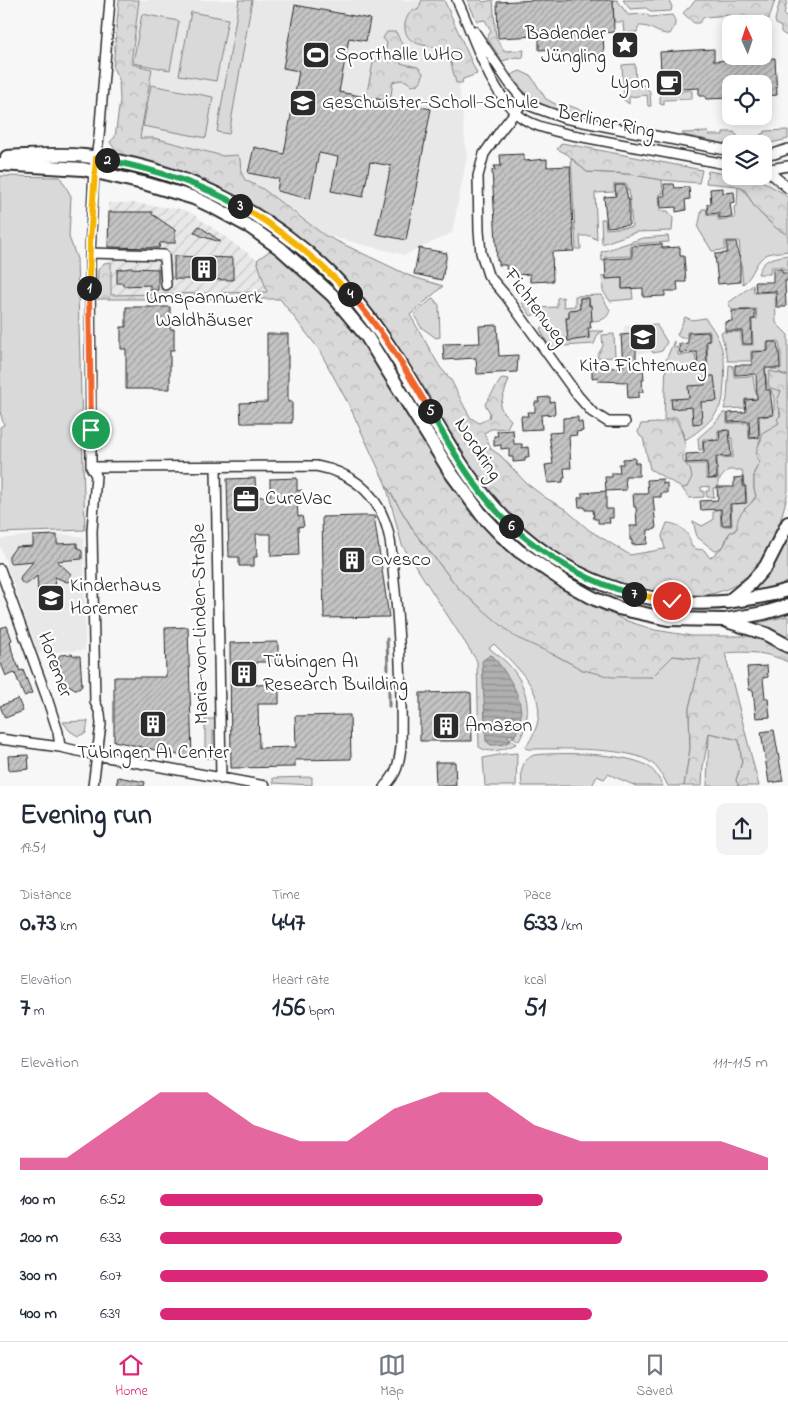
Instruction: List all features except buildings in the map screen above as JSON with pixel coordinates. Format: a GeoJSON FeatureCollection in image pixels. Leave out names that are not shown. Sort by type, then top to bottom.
{"type":"FeatureCollection","features":[{"type":"Feature","properties":{"kind":"street"},"geometry":{"type":"LineString","coordinates":[[93,786],[100,713],[96,702],[92,531],[96,475],[91,467],[90,252],[95,164],[110,0]]}},
{"type":"Feature","properties":{"kind":"street","name":"Berliner Ring"},"geometry":{"type":"LineString","coordinates":[[457,0],[469,25],[477,50],[498,91],[514,112],[522,118],[567,134],[722,163]]}},
{"type":"Feature","properties":{"kind":"street","name":"Berliner Ring"},"geometry":{"type":"LineString","coordinates":[[469,25],[524,101],[546,112],[564,118],[722,149]]}},
{"type":"Feature","properties":{"kind":"street","name":"Fichtenweg"},"geometry":{"type":"LineString","coordinates":[[524,101],[484,154],[478,176],[478,231],[481,253],[488,275],[506,296],[578,396],[592,412],[608,422],[625,422]]}},
{"type":"Feature","properties":{"kind":"street"},"geometry":{"type":"LineString","coordinates":[[772,158],[774,154],[788,149]]}},
{"type":"Feature","properties":{"kind":"street"},"geometry":{"type":"LineString","coordinates":[[774,154],[787,168]]}},
{"type":"Feature","properties":{"kind":"street","name":"Nordring"},"geometry":{"type":"LineString","coordinates":[[0,157],[71,155],[185,195],[213,207],[264,237],[308,272],[332,295],[367,337],[451,473],[471,501],[502,536],[530,560],[580,592],[618,608],[668,619],[725,620],[764,613],[788,606]]}},
{"type":"Feature","properties":{"kind":"street","name":"Nordring"},"geometry":{"type":"LineString","coordinates":[[0,164],[71,167],[95,164],[150,170],[212,191],[254,214],[279,231],[319,262],[363,309],[385,338],[408,374],[451,447],[484,495],[510,525],[545,554],[575,571],[610,587],[630,593],[683,602],[728,602],[788,590]]}},
{"type":"Feature","properties":{"kind":"street"},"geometry":{"type":"LineString","coordinates":[[772,169],[787,168]]}},
{"type":"Feature","properties":{"kind":"street"},"geometry":{"type":"LineString","coordinates":[[772,175],[788,188]]}},
{"type":"Feature","properties":{"kind":"street"},"geometry":{"type":"LineString","coordinates":[[90,252],[164,255],[166,285]]}},
{"type":"Feature","properties":{"kind":"street"},"geometry":{"type":"LineString","coordinates":[[91,467],[316,466],[340,472],[356,481],[374,500],[385,520],[391,550],[397,612],[401,736],[398,768],[393,778],[385,786]]}},
{"type":"Feature","properties":{"kind":"street","name":"Maria-von-Linden-Straße"},"geometry":{"type":"LineString","coordinates":[[216,467],[221,779]]}},
{"type":"Feature","properties":{"kind":"street"},"geometry":{"type":"LineString","coordinates":[[728,602],[751,583],[766,566],[788,523]]}},
{"type":"Feature","properties":{"kind":"street","name":"Horemer"},"geometry":{"type":"LineString","coordinates":[[0,568],[49,703],[58,732],[60,747]]}},
{"type":"Feature","properties":{"kind":"street"},"geometry":{"type":"LineString","coordinates":[[725,620],[766,634],[788,646]]}},
{"type":"Feature","properties":{"kind":"street"},"geometry":{"type":"LineString","coordinates":[[0,738],[60,747],[96,756],[265,786]]}},
{"type":"Feature","properties":{"kind":"shaded area","name":"Geschwister-Scholl-Schule"},"geometry":{"type":"Polygon","coordinates":[[[139,0],[425,0],[457,65],[467,157],[452,233],[405,255],[324,235],[263,189],[245,180],[241,172],[240,159],[231,155],[223,156],[154,138],[139,138],[152,69],[131,64],[139,0]]]}},
{"type":"Feature","properties":{"kind":"shaded area"},"geometry":{"type":"Polygon","coordinates":[[[108,203],[133,203],[181,209],[193,214],[257,260],[267,292],[110,295],[111,262],[107,252],[108,203]]]}},
{"type":"Feature","properties":{"kind":"shaded area","name":"Kita Fichtenweg"},"geometry":{"type":"Polygon","coordinates":[[[656,324],[667,342],[662,351],[635,354],[621,340],[621,335],[624,334],[624,326],[656,324]]]}},
{"type":"Feature","properties":{"kind":"shaded area","name":"Kinderhaus Horemer"},"geometry":{"type":"Polygon","coordinates":[[[57,534],[84,537],[85,650],[38,653],[0,546],[0,539],[57,534]]]}},
{"type":"Feature","properties":{"kind":"shaded area"},"geometry":{"type":"Polygon","coordinates":[[[490,655],[493,656],[512,684],[517,694],[521,715],[514,737],[510,734],[508,736],[511,740],[499,745],[491,745],[486,741],[482,661],[490,655]]]}},
{"type":"Feature","properties":{"kind":"green space"},"geometry":{"type":"Polygon","coordinates":[[[119,0],[139,0],[131,64],[152,69],[140,138],[154,138],[223,156],[237,155],[240,159],[241,172],[245,180],[263,189],[324,235],[410,276],[443,286],[410,315],[440,367],[451,380],[471,418],[479,423],[489,418],[490,413],[485,404],[502,378],[509,379],[500,406],[511,420],[507,428],[491,429],[484,433],[491,449],[501,456],[526,483],[565,509],[589,530],[630,555],[665,549],[662,536],[667,523],[676,525],[684,530],[689,537],[691,546],[704,550],[710,558],[724,546],[730,532],[734,532],[737,528],[737,522],[741,514],[756,496],[754,473],[760,461],[757,459],[756,454],[762,433],[779,423],[777,419],[781,415],[777,401],[781,391],[770,388],[768,384],[770,371],[788,376],[788,493],[772,544],[757,568],[735,585],[722,591],[695,596],[662,594],[619,583],[580,567],[542,543],[508,514],[480,481],[388,331],[356,290],[338,272],[286,229],[228,193],[179,171],[118,154],[110,142],[115,137],[120,101],[119,79],[113,68],[119,0]]]}},
{"type":"Feature","properties":{"kind":"green space"},"geometry":{"type":"Polygon","coordinates":[[[239,0],[252,0],[229,134],[217,132],[239,0]]]}},
{"type":"Feature","properties":{"kind":"green space"},"geometry":{"type":"Polygon","coordinates":[[[422,0],[444,0],[477,74],[463,79],[462,83],[456,83],[451,63],[441,48],[418,44],[407,35],[405,21],[412,10],[418,10],[422,0]]]}},
{"type":"Feature","properties":{"kind":"green space"},"geometry":{"type":"Polygon","coordinates":[[[467,0],[481,0],[483,2],[493,0],[496,39],[505,51],[524,50],[523,58],[516,57],[502,61],[487,38],[491,31],[485,20],[477,21],[467,0]]]}},
{"type":"Feature","properties":{"kind":"green space"},"geometry":{"type":"Polygon","coordinates":[[[613,0],[617,0],[628,15],[646,14],[650,17],[672,15],[675,20],[674,27],[670,34],[661,33],[644,26],[639,26],[637,32],[624,33],[623,22],[614,22],[613,0]]]}},
{"type":"Feature","properties":{"kind":"green space"},"geometry":{"type":"Polygon","coordinates":[[[623,0],[669,0],[672,7],[671,11],[652,12],[646,8],[630,9],[623,0]]]}},
{"type":"Feature","properties":{"kind":"green space"},"geometry":{"type":"Polygon","coordinates":[[[696,0],[775,0],[770,15],[722,15],[704,17],[699,23],[694,23],[683,13],[696,0]]]}},
{"type":"Feature","properties":{"kind":"green space"},"geometry":{"type":"Polygon","coordinates":[[[780,0],[787,0],[784,15],[788,19],[788,35],[781,32],[781,27],[776,24],[775,20],[780,0]]]}},
{"type":"Feature","properties":{"kind":"green space"},"geometry":{"type":"Polygon","coordinates":[[[191,12],[228,19],[216,81],[179,75],[191,12]]]}},
{"type":"Feature","properties":{"kind":"green space"},"geometry":{"type":"Polygon","coordinates":[[[142,14],[179,21],[170,70],[133,63],[142,14]]]}},
{"type":"Feature","properties":{"kind":"green space"},"geometry":{"type":"Polygon","coordinates":[[[387,32],[396,32],[402,44],[400,63],[418,67],[423,73],[420,82],[412,86],[403,80],[393,82],[390,101],[366,97],[373,63],[385,55],[387,43],[383,38],[387,32]]]}},
{"type":"Feature","properties":{"kind":"green space"},"geometry":{"type":"Polygon","coordinates":[[[635,64],[636,86],[645,85],[650,92],[651,106],[648,106],[647,95],[629,97],[629,104],[624,100],[622,65],[635,64]]]}},
{"type":"Feature","properties":{"kind":"green space"},"geometry":{"type":"Polygon","coordinates":[[[520,71],[531,76],[546,99],[559,106],[570,106],[600,117],[589,118],[567,113],[537,101],[516,84],[517,82],[511,75],[520,71]]]}},
{"type":"Feature","properties":{"kind":"green space"},"geometry":{"type":"Polygon","coordinates":[[[151,85],[213,97],[206,138],[143,126],[151,85]]]}},
{"type":"Feature","properties":{"kind":"green space"},"geometry":{"type":"Polygon","coordinates":[[[692,91],[692,99],[664,100],[664,105],[660,104],[660,94],[692,91]]]}},
{"type":"Feature","properties":{"kind":"green space"},"geometry":{"type":"Polygon","coordinates":[[[788,130],[788,139],[772,143],[772,135],[760,135],[766,131],[788,130]]]}},
{"type":"Feature","properties":{"kind":"green space"},"geometry":{"type":"Polygon","coordinates":[[[708,132],[709,135],[722,135],[722,143],[682,133],[708,132]]]}},
{"type":"Feature","properties":{"kind":"green space"},"geometry":{"type":"Polygon","coordinates":[[[723,132],[734,132],[736,135],[723,135],[723,132]]]}},
{"type":"Feature","properties":{"kind":"green space"},"geometry":{"type":"Polygon","coordinates":[[[562,143],[702,170],[699,183],[662,180],[628,174],[587,172],[567,154],[557,149],[562,143]]]}},
{"type":"Feature","properties":{"kind":"green space"},"geometry":{"type":"Polygon","coordinates":[[[571,158],[587,172],[628,174],[662,180],[663,194],[659,194],[660,211],[668,211],[673,218],[672,231],[636,232],[602,244],[601,219],[605,219],[606,229],[632,227],[627,184],[614,184],[614,192],[595,193],[597,240],[591,236],[580,236],[581,249],[576,249],[571,158]]]}},
{"type":"Feature","properties":{"kind":"green space"},"geometry":{"type":"Polygon","coordinates":[[[708,171],[722,173],[722,185],[706,183],[708,171]]]}},
{"type":"Feature","properties":{"kind":"green space"},"geometry":{"type":"Polygon","coordinates":[[[0,176],[60,177],[71,196],[69,237],[77,259],[85,530],[0,533],[0,427],[4,425],[0,412],[0,176]]]}},
{"type":"Feature","properties":{"kind":"green space"},"geometry":{"type":"Polygon","coordinates":[[[727,185],[769,185],[783,193],[788,198],[788,235],[776,228],[755,208],[745,190],[737,186],[727,185]]]}},
{"type":"Feature","properties":{"kind":"green space"},"geometry":{"type":"Polygon","coordinates":[[[738,186],[746,193],[762,215],[788,235],[788,251],[770,253],[763,257],[743,284],[739,241],[725,241],[725,250],[712,251],[698,228],[702,209],[706,209],[707,215],[718,215],[718,220],[735,218],[734,207],[737,206],[738,186]]]}},
{"type":"Feature","properties":{"kind":"green space"},"geometry":{"type":"Polygon","coordinates":[[[668,236],[669,242],[631,244],[631,256],[605,257],[605,261],[602,261],[601,252],[643,238],[668,236]]]}},
{"type":"Feature","properties":{"kind":"green space"},"geometry":{"type":"Polygon","coordinates":[[[272,249],[328,299],[359,335],[478,518],[527,566],[563,589],[624,620],[655,630],[692,636],[758,636],[788,652],[788,662],[773,656],[757,653],[725,653],[759,786],[739,786],[736,780],[742,762],[739,740],[709,733],[702,786],[684,786],[690,749],[689,708],[701,659],[673,656],[652,677],[612,677],[583,670],[515,637],[460,590],[415,533],[386,485],[349,405],[318,348],[280,299],[97,299],[98,270],[104,263],[111,262],[111,295],[267,292],[257,260],[272,249]]]}},
{"type":"Feature","properties":{"kind":"green space"},"geometry":{"type":"Polygon","coordinates":[[[788,255],[788,270],[784,271],[783,267],[771,267],[770,274],[758,274],[763,265],[769,260],[788,255]]]}},
{"type":"Feature","properties":{"kind":"green space"},"geometry":{"type":"Polygon","coordinates":[[[602,276],[606,276],[606,279],[622,278],[622,289],[632,289],[633,299],[610,301],[603,291],[602,276]]]}},
{"type":"Feature","properties":{"kind":"green space"},"geometry":{"type":"Polygon","coordinates":[[[753,285],[754,293],[775,292],[776,323],[788,335],[788,376],[779,372],[775,389],[781,391],[779,423],[765,431],[759,442],[760,461],[754,473],[756,496],[749,506],[744,509],[737,528],[727,536],[724,546],[715,551],[697,537],[693,521],[702,526],[713,520],[713,511],[720,509],[721,526],[732,526],[731,501],[735,501],[736,504],[747,503],[746,486],[744,485],[742,470],[728,470],[718,481],[718,487],[713,488],[714,497],[707,497],[706,491],[709,491],[709,486],[701,487],[701,491],[704,491],[704,497],[689,498],[682,488],[687,487],[690,469],[682,461],[687,464],[704,464],[706,462],[706,479],[718,479],[717,454],[721,453],[722,458],[733,457],[732,438],[730,438],[729,430],[718,430],[718,443],[714,443],[713,439],[703,439],[702,450],[699,450],[698,438],[723,413],[727,413],[727,423],[745,423],[748,421],[749,439],[760,438],[759,413],[763,412],[763,417],[774,415],[774,398],[771,390],[767,388],[765,365],[770,365],[771,369],[781,369],[779,341],[767,342],[767,354],[763,354],[762,351],[751,351],[751,361],[728,361],[721,332],[741,332],[741,345],[753,345],[752,320],[757,319],[756,309],[732,310],[728,303],[753,285]]]}},
{"type":"Feature","properties":{"kind":"green space"},"geometry":{"type":"Polygon","coordinates":[[[601,295],[610,310],[606,318],[592,321],[589,298],[580,298],[580,309],[569,310],[569,318],[566,318],[568,340],[589,338],[589,331],[604,331],[598,334],[594,344],[550,348],[540,329],[546,324],[538,313],[531,316],[522,303],[523,300],[535,299],[536,308],[557,307],[557,298],[563,297],[564,307],[575,306],[575,296],[601,295]]]}},
{"type":"Feature","properties":{"kind":"green space"},"geometry":{"type":"Polygon","coordinates":[[[433,298],[439,305],[440,337],[436,338],[421,327],[414,315],[433,298]]]}},
{"type":"Feature","properties":{"kind":"green space"},"geometry":{"type":"Polygon","coordinates":[[[685,317],[692,320],[705,318],[711,326],[722,348],[724,373],[723,397],[719,408],[706,424],[685,440],[676,417],[664,420],[666,360],[674,341],[674,348],[678,347],[678,355],[695,354],[697,368],[708,367],[707,342],[710,341],[710,331],[687,332],[687,338],[681,338],[677,335],[685,317]]]}},
{"type":"Feature","properties":{"kind":"green space"},"geometry":{"type":"Polygon","coordinates":[[[656,324],[667,342],[662,351],[653,353],[644,335],[646,325],[656,324]]]}},
{"type":"Feature","properties":{"kind":"green space"},"geometry":{"type":"Polygon","coordinates":[[[614,334],[615,357],[596,358],[603,346],[602,335],[614,334]]]}},
{"type":"Feature","properties":{"kind":"green space"},"geometry":{"type":"Polygon","coordinates":[[[729,365],[733,366],[734,377],[753,376],[755,391],[760,392],[756,402],[755,399],[745,399],[745,408],[724,409],[727,399],[729,365]]]}},
{"type":"Feature","properties":{"kind":"green space"},"geometry":{"type":"Polygon","coordinates":[[[675,419],[684,441],[683,461],[690,469],[692,477],[687,487],[682,488],[650,469],[643,438],[638,432],[641,424],[675,419]]]}},
{"type":"Feature","properties":{"kind":"green space"},"geometry":{"type":"Polygon","coordinates":[[[386,485],[415,533],[460,590],[557,656],[583,670],[652,677],[673,656],[701,659],[689,708],[690,749],[684,786],[668,786],[660,771],[653,764],[643,758],[629,754],[612,751],[525,748],[534,732],[538,717],[538,703],[534,691],[526,679],[494,644],[489,648],[510,666],[521,683],[527,702],[526,722],[519,741],[513,737],[510,739],[516,744],[493,751],[479,747],[477,661],[402,545],[386,485]]]}},
{"type":"Feature","properties":{"kind":"green space"},"geometry":{"type":"Polygon","coordinates":[[[788,534],[788,584],[745,594],[788,534]]]}},
{"type":"Feature","properties":{"kind":"green space"},"geometry":{"type":"Polygon","coordinates":[[[788,616],[788,640],[753,624],[788,616]]]}},
{"type":"Feature","properties":{"kind":"green space"},"geometry":{"type":"Polygon","coordinates":[[[205,719],[215,719],[213,751],[216,751],[216,758],[205,758],[205,719]]]}},
{"type":"Feature","properties":{"kind":"green space"},"geometry":{"type":"Polygon","coordinates":[[[88,721],[86,733],[78,736],[70,731],[63,722],[88,721]]]}},
{"type":"Feature","properties":{"kind":"green space"},"geometry":{"type":"Polygon","coordinates":[[[709,733],[739,740],[742,762],[736,780],[739,786],[707,786],[709,733]]]}},
{"type":"Feature","properties":{"kind":"green space"},"geometry":{"type":"Polygon","coordinates":[[[517,753],[516,786],[485,786],[483,758],[517,753]]]}},
{"type":"Feature","properties":{"kind":"green space"},"geometry":{"type":"Polygon","coordinates":[[[592,754],[636,761],[651,769],[663,786],[636,786],[608,774],[604,779],[597,776],[592,786],[522,786],[522,768],[526,761],[534,755],[592,754]]]}},
{"type":"Feature","properties":{"kind":"green space"},"geometry":{"type":"Polygon","coordinates":[[[312,777],[312,785],[273,783],[273,778],[312,777]]]}},
{"type":"Feature","properties":{"kind":"waterway"},"geometry":{"type":"LineString","coordinates":[[387,639],[388,669]]}},
{"type":"Feature","properties":{"kind":"waterway"},"geometry":{"type":"LineString","coordinates":[[389,677],[389,706]]}},
{"type":"Feature","properties":{"kind":"place","name":"Badender Jüngling"},"geometry":{"type":"Point","coordinates":[625,45]}},
{"type":"Feature","properties":{"kind":"place","name":"Sporthalle WHO"},"geometry":{"type":"Point","coordinates":[316,55]}},
{"type":"Feature","properties":{"kind":"place","name":"Lyon"},"geometry":{"type":"Point","coordinates":[669,83]}},
{"type":"Feature","properties":{"kind":"place","name":"Geschwister-Scholl-Schule"},"geometry":{"type":"Point","coordinates":[303,103]}},
{"type":"Feature","properties":{"kind":"place","name":"Umspannwerk Waldhäuser"},"geometry":{"type":"Point","coordinates":[204,269]}},
{"type":"Feature","properties":{"kind":"place","name":"Kita Fichtenweg"},"geometry":{"type":"Point","coordinates":[643,337]}},
{"type":"Feature","properties":{"kind":"place","name":"CureVac"},"geometry":{"type":"Point","coordinates":[246,499]}},
{"type":"Feature","properties":{"kind":"place","name":"Ovesco"},"geometry":{"type":"Point","coordinates":[352,560]}},
{"type":"Feature","properties":{"kind":"place","name":"Kinderhaus Horemer"},"geometry":{"type":"Point","coordinates":[51,598]}},
{"type":"Feature","properties":{"kind":"place","name":"Tübingen AI Research Building"},"geometry":{"type":"Point","coordinates":[244,674]}},
{"type":"Feature","properties":{"kind":"place","name":"Tübingen AI Center"},"geometry":{"type":"Point","coordinates":[153,724]}},
{"type":"Feature","properties":{"kind":"place","name":"Amazon"},"geometry":{"type":"Point","coordinates":[446,726]}},
{"type":"Feature","properties":{"kind":"route"},"geometry":{"type":"LineString","coordinates":[[91,430],[89,277],[96,158],[150,170],[212,191],[254,214],[304,250],[334,277],[363,309],[385,338],[467,472],[510,525],[545,554],[592,579],[630,593],[672,601]]}}]}
